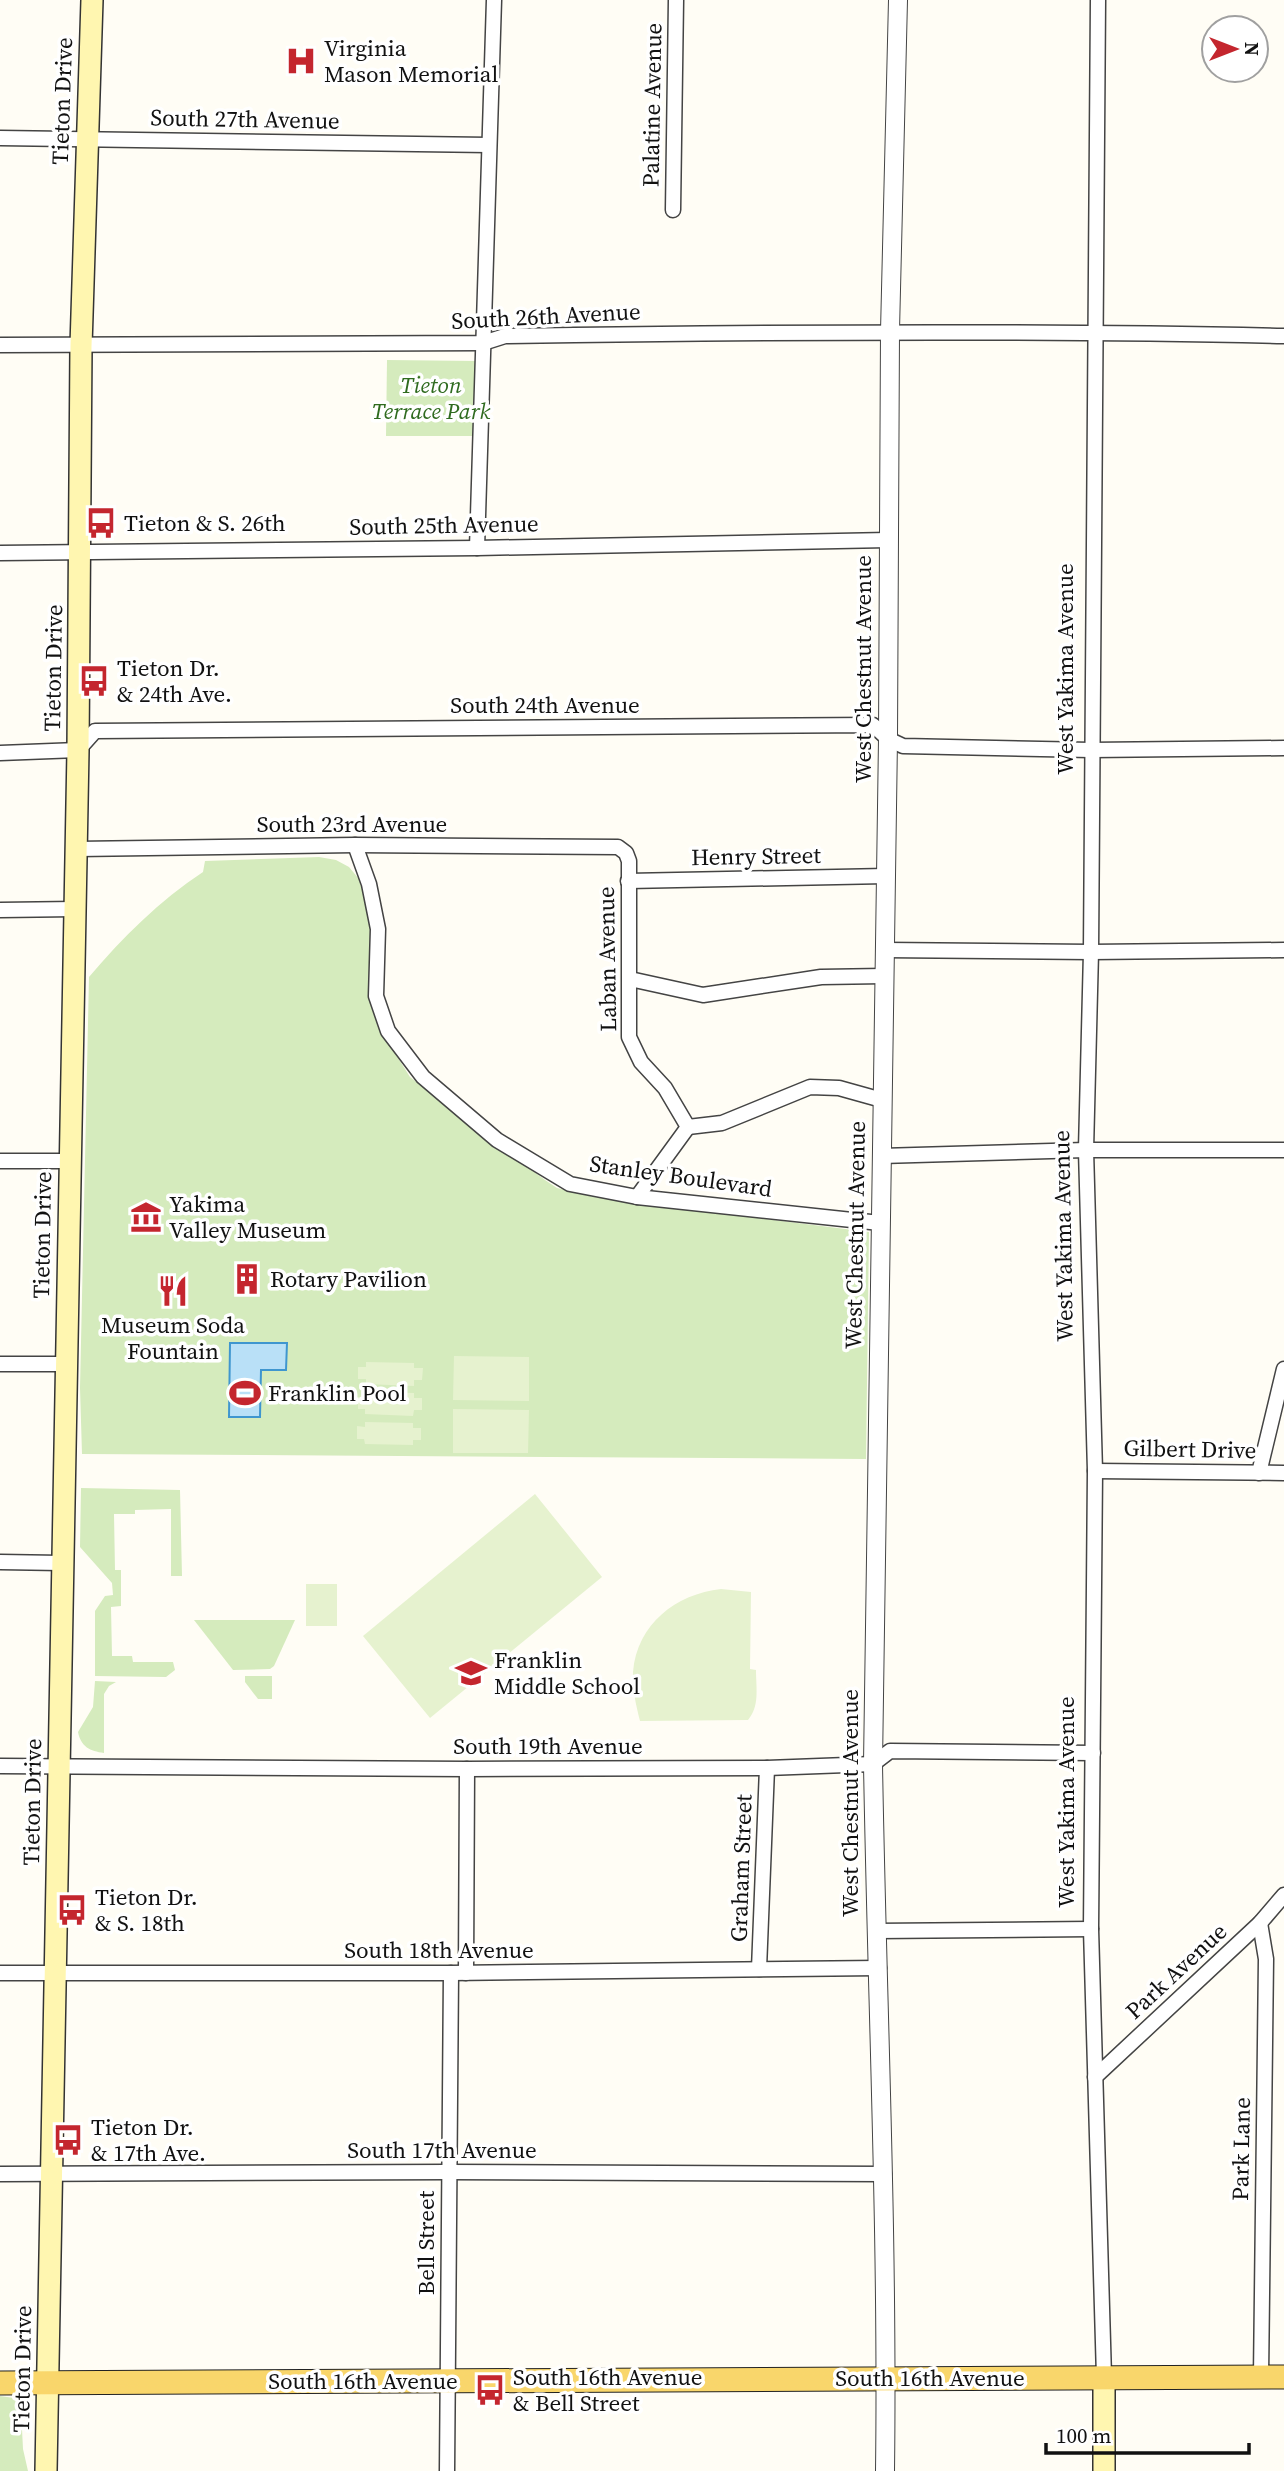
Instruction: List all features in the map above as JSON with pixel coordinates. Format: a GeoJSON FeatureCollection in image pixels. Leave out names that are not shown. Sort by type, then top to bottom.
{"type":"FeatureCollection","features":[{"type":"Feature","properties":{"kind":"main road","name":"Tieton Drive"},"geometry":{"type":"LineString","coordinates":[[46,2471],[78,750],[82,346],[92,0]]}},
{"type":"Feature","properties":{"kind":"main road","name":"West Yakima Avenue"},"geometry":{"type":"LineString","coordinates":[[1104,2376],[1104,2471]]}},
{"type":"Feature","properties":{"kind":"main road","name":"South 16th Avenue"},"geometry":{"type":"LineString","coordinates":[[0,2383],[1273,2377]]}},
{"type":"Feature","properties":{"kind":"street"},"geometry":{"type":"LineString","coordinates":[[477,548],[494,0]]}},
{"type":"Feature","properties":{"kind":"street","name":"Palatine Avenue"},"geometry":{"type":"LineString","coordinates":[[673,211],[676,0]]}},
{"type":"Feature","properties":{"kind":"street","name":"West Chestnut Avenue"},"geometry":{"type":"LineString","coordinates":[[885,2471],[884,2174],[873,1764],[888,739],[890,331],[898,0]]}},
{"type":"Feature","properties":{"kind":"street","name":"West Yakima Avenue"},"geometry":{"type":"LineString","coordinates":[[1098,0],[1091,952],[1086,1150],[1095,1471],[1091,1929],[1104,2376]]}},
{"type":"Feature","properties":{"kind":"street","name":"South 27th Avenue"},"geometry":{"type":"LineString","coordinates":[[0,138],[489,145]]}},
{"type":"Feature","properties":{"kind":"street","name":"South 26th Avenue"},"geometry":{"type":"LineString","coordinates":[[0,345],[483,343],[505,335],[890,331],[1284,336]]}},
{"type":"Feature","properties":{"kind":"street","name":"South 25th Avenue"},"geometry":{"type":"LineString","coordinates":[[0,553],[888,540]]}},
{"type":"Feature","properties":{"kind":"street","name":"South 24th Avenue"},"geometry":{"type":"LineString","coordinates":[[78,750],[95,731],[873,725],[888,739],[903,746],[1091,750],[1284,748]]}},
{"type":"Feature","properties":{"kind":"street"},"geometry":{"type":"LineString","coordinates":[[0,753],[78,750]]}},
{"type":"Feature","properties":{"kind":"street","name":"South 23rd Avenue"},"geometry":{"type":"LineString","coordinates":[[76,849],[355,845],[618,847],[626,853]]}},
{"type":"Feature","properties":{"kind":"street","name":"Stanley Boulevard"},"geometry":{"type":"LineString","coordinates":[[355,845],[369,884],[378,929],[376,996],[388,1031],[423,1077],[497,1140],[570,1184],[637,1197],[880,1223]]}},
{"type":"Feature","properties":{"kind":"street","name":"Laban Avenue"},"geometry":{"type":"LineString","coordinates":[[626,853],[629,1037],[641,1062],[665,1088],[688,1127]]}},
{"type":"Feature","properties":{"kind":"street","name":"Henry Street"},"geometry":{"type":"LineString","coordinates":[[628,881],[886,876]]}},
{"type":"Feature","properties":{"kind":"street"},"geometry":{"type":"LineString","coordinates":[[0,910],[75,909]]}},
{"type":"Feature","properties":{"kind":"street"},"geometry":{"type":"LineString","coordinates":[[884,950],[1284,950]]}},
{"type":"Feature","properties":{"kind":"street"},"geometry":{"type":"LineString","coordinates":[[630,979],[703,995],[821,977],[884,976]]}},
{"type":"Feature","properties":{"kind":"street"},"geometry":{"type":"LineString","coordinates":[[637,1197],[688,1127],[722,1123],[810,1087],[839,1088],[882,1100]]}},
{"type":"Feature","properties":{"kind":"street"},"geometry":{"type":"LineString","coordinates":[[881,1156],[1086,1150],[1284,1150]]}},
{"type":"Feature","properties":{"kind":"street"},"geometry":{"type":"LineString","coordinates":[[0,1161],[69,1161]]}},
{"type":"Feature","properties":{"kind":"street"},"geometry":{"type":"LineString","coordinates":[[0,1364],[66,1364]]}},
{"type":"Feature","properties":{"kind":"street"},"geometry":{"type":"LineString","coordinates":[[1259,1473],[1284,1369]]}},
{"type":"Feature","properties":{"kind":"street","name":"Gilbert Drive"},"geometry":{"type":"LineString","coordinates":[[1095,1471],[1284,1473]]}},
{"type":"Feature","properties":{"kind":"street"},"geometry":{"type":"LineString","coordinates":[[0,1562],[61,1563]]}},
{"type":"Feature","properties":{"kind":"street","name":"South 19th Avenue"},"geometry":{"type":"LineString","coordinates":[[0,1766],[767,1768],[873,1764],[890,1751],[1093,1753]]}},
{"type":"Feature","properties":{"kind":"street","name":"Graham Street"},"geometry":{"type":"LineString","coordinates":[[760,1969],[767,1768]]}},
{"type":"Feature","properties":{"kind":"street","name":"Bell Street"},"geometry":{"type":"LineString","coordinates":[[447,2471],[449,2172],[467,1769]]}},
{"type":"Feature","properties":{"kind":"street","name":"Park Avenue"},"geometry":{"type":"LineString","coordinates":[[1096,2077],[1260,1923],[1284,1895]]}},
{"type":"Feature","properties":{"kind":"street","name":"Park Lane"},"geometry":{"type":"LineString","coordinates":[[1260,1923],[1266,1959],[1273,2377]]}},
{"type":"Feature","properties":{"kind":"street"},"geometry":{"type":"LineString","coordinates":[[876,1931],[1091,1929]]}},
{"type":"Feature","properties":{"kind":"street","name":"South 18th Avenue"},"geometry":{"type":"LineString","coordinates":[[0,1973],[458,1973],[879,1968]]}},
{"type":"Feature","properties":{"kind":"street","name":"South 17th Avenue"},"geometry":{"type":"LineString","coordinates":[[0,2174],[884,2174]]}},
{"type":"Feature","properties":{"kind":"green space","name":"Tieton Terrace Park"},"geometry":{"type":"Polygon","coordinates":[[[387,360],[476,361],[475,436],[386,436],[387,360]]]}},
{"type":"Feature","properties":{"kind":"green space"},"geometry":{"type":"Polygon","coordinates":[[[319,857],[336,860],[349,867],[359,879],[370,919],[372,1006],[385,1037],[410,1077],[545,1180],[557,1188],[594,1197],[869,1232],[866,1459],[82,1454],[80,1388],[89,977],[142,920],[203,872],[205,861],[319,857]]]}},
{"type":"Feature","properties":{"kind":"green space"},"geometry":{"type":"Polygon","coordinates":[[[454,1356],[529,1357],[529,1401],[453,1400],[454,1356]]]}},
{"type":"Feature","properties":{"kind":"green space"},"geometry":{"type":"Polygon","coordinates":[[[366,1362],[414,1363],[414,1368],[423,1368],[422,1380],[414,1380],[414,1386],[366,1384],[366,1379],[358,1379],[358,1367],[366,1367],[366,1362]]]}},
{"type":"Feature","properties":{"kind":"green space"},"geometry":{"type":"Polygon","coordinates":[[[366,1392],[414,1393],[414,1398],[422,1398],[422,1410],[414,1410],[413,1416],[365,1414],[365,1409],[358,1409],[358,1397],[366,1397],[366,1392]]]}},
{"type":"Feature","properties":{"kind":"green space"},"geometry":{"type":"Polygon","coordinates":[[[453,1409],[529,1410],[528,1453],[453,1453],[453,1409]]]}},
{"type":"Feature","properties":{"kind":"green space"},"geometry":{"type":"Polygon","coordinates":[[[365,1422],[413,1423],[413,1428],[421,1428],[421,1440],[413,1440],[413,1445],[365,1444],[364,1439],[357,1439],[357,1426],[365,1427],[365,1422]]]}},
{"type":"Feature","properties":{"kind":"green space"},"geometry":{"type":"Polygon","coordinates":[[[81,1488],[180,1490],[182,1576],[171,1576],[171,1509],[135,1510],[135,1514],[114,1514],[115,1570],[121,1570],[121,1606],[111,1607],[112,1656],[132,1656],[133,1662],[173,1662],[175,1670],[166,1677],[95,1676],[95,1611],[105,1596],[113,1595],[112,1583],[80,1547],[81,1488]]]}},
{"type":"Feature","properties":{"kind":"green space"},"geometry":{"type":"Polygon","coordinates":[[[535,1494],[602,1577],[430,1718],[363,1636],[535,1494]]]}},
{"type":"Feature","properties":{"kind":"green space"},"geometry":{"type":"Polygon","coordinates":[[[306,1584],[337,1584],[337,1626],[306,1626],[306,1584]]]}},
{"type":"Feature","properties":{"kind":"green space"},"geometry":{"type":"Polygon","coordinates":[[[721,1589],[751,1592],[750,1669],[756,1670],[757,1690],[752,1715],[748,1720],[640,1721],[633,1672],[642,1639],[662,1614],[674,1605],[689,1597],[721,1589]]]}},
{"type":"Feature","properties":{"kind":"green space"},"geometry":{"type":"Polygon","coordinates":[[[194,1620],[295,1620],[274,1666],[270,1669],[233,1670],[194,1620]]]}},
{"type":"Feature","properties":{"kind":"green space"},"geometry":{"type":"Polygon","coordinates":[[[245,1676],[272,1676],[272,1699],[258,1699],[245,1682],[245,1676]]]}},
{"type":"Feature","properties":{"kind":"green space"},"geometry":{"type":"Polygon","coordinates":[[[95,1681],[116,1682],[109,1686],[104,1694],[104,1753],[87,1747],[78,1732],[93,1707],[95,1681]]]}},
{"type":"Feature","properties":{"kind":"green space"},"geometry":{"type":"Polygon","coordinates":[[[0,2396],[14,2398],[21,2409],[23,2449],[28,2471],[0,2471],[0,2396]]]}},
{"type":"Feature","properties":{"kind":"water","name":"Franklin Pool"},"geometry":{"type":"Polygon","coordinates":[[[230,1343],[287,1343],[286,1370],[261,1370],[260,1417],[229,1417],[230,1343]]]}},
{"type":"Feature","properties":{"kind":"place","name":"Virginia Mason Memorial"},"geometry":{"type":"Point","coordinates":[301,61]}},
{"type":"Feature","properties":{"kind":"place","name":"Tieton & S. 26th"},"geometry":{"type":"Point","coordinates":[101,523]}},
{"type":"Feature","properties":{"kind":"place","name":"Tieton Dr. & 24th Ave."},"geometry":{"type":"Point","coordinates":[94,681]}},
{"type":"Feature","properties":{"kind":"place","name":"Yakima Valley Museum"},"geometry":{"type":"Point","coordinates":[146,1217]}},
{"type":"Feature","properties":{"kind":"place","name":"Rotary Pavilion"},"geometry":{"type":"Point","coordinates":[247,1279]}},
{"type":"Feature","properties":{"kind":"place","name":"Museum Soda Fountain"},"geometry":{"type":"Point","coordinates":[173,1291]}},
{"type":"Feature","properties":{"kind":"place","name":"Franklin Pool"},"geometry":{"type":"Point","coordinates":[245,1393]}},
{"type":"Feature","properties":{"kind":"place","name":"Franklin Middle School"},"geometry":{"type":"Point","coordinates":[471,1673]}},
{"type":"Feature","properties":{"kind":"place","name":"Tieton Dr. & S. 18th"},"geometry":{"type":"Point","coordinates":[72,1910]}},
{"type":"Feature","properties":{"kind":"place","name":"Tieton Dr. & 17th Ave."},"geometry":{"type":"Point","coordinates":[68,2140]}},
{"type":"Feature","properties":{"kind":"place","name":"South 16th Avenue & Bell Street"},"geometry":{"type":"Point","coordinates":[490,2390]}}]}
